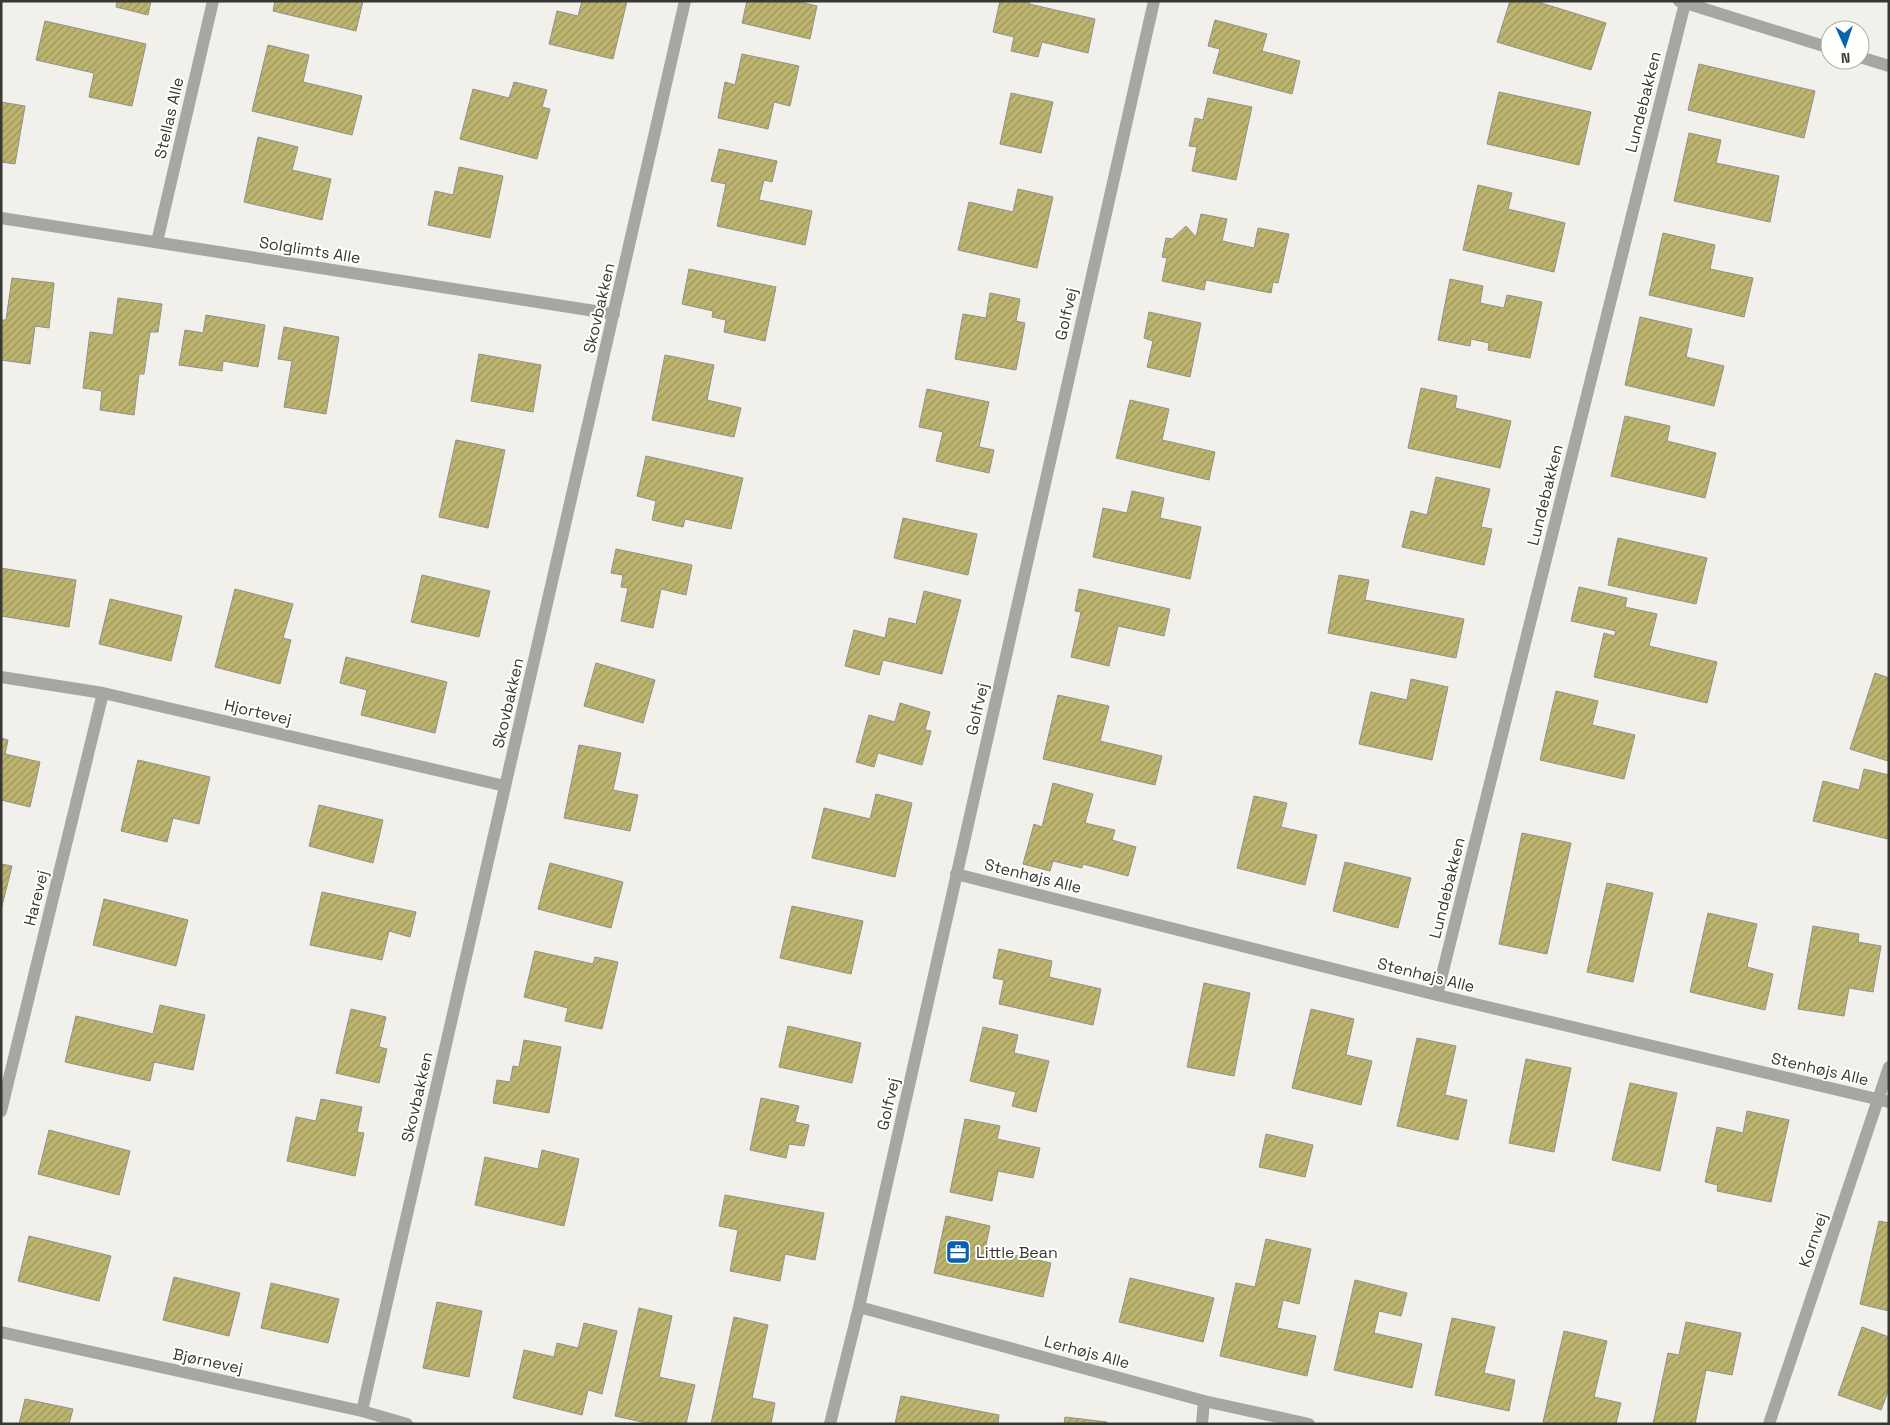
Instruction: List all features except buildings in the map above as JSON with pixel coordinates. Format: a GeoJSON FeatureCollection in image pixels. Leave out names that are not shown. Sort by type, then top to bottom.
{"type":"FeatureCollection","features":[{"type":"Feature","properties":{"kind":"street","name":"Stellas Alle"},"geometry":{"type":"LineString","coordinates":[[157,242],[212,1]]}},
{"type":"Feature","properties":{"kind":"street","name":"Skovbakken"},"geometry":{"type":"LineString","coordinates":[[362,1411],[685,1]]}},
{"type":"Feature","properties":{"kind":"street","name":"Golfvej"},"geometry":{"type":"LineString","coordinates":[[830,1424],[859,1307],[1154,1]]}},
{"type":"Feature","properties":{"kind":"street"},"geometry":{"type":"LineString","coordinates":[[1682,2],[1820,45]]}},
{"type":"Feature","properties":{"kind":"street","name":"Lundebakken"},"geometry":{"type":"LineString","coordinates":[[1437,995],[1682,2]]}},
{"type":"Feature","properties":{"kind":"street"},"geometry":{"type":"LineString","coordinates":[[1870,60],[1889,66]]}},
{"type":"Feature","properties":{"kind":"street","name":"Solglimts Alle"},"geometry":{"type":"LineString","coordinates":[[1,218],[614,314]]}},
{"type":"Feature","properties":{"kind":"street","name":"Hjortevej"},"geometry":{"type":"LineString","coordinates":[[1,677],[102,693],[505,786]]}},
{"type":"Feature","properties":{"kind":"street","name":"Harevej"},"geometry":{"type":"LineString","coordinates":[[1,1111],[102,693]]}},
{"type":"Feature","properties":{"kind":"street","name":"Stenhøjs Alle"},"geometry":{"type":"LineString","coordinates":[[956,874],[1437,995],[1884,1101]]}},
{"type":"Feature","properties":{"kind":"street","name":"Kornvej"},"geometry":{"type":"LineString","coordinates":[[1769,1424],[1884,1101],[1889,1067]]}},
{"type":"Feature","properties":{"kind":"street","name":"Lerhøjs Alle"},"geometry":{"type":"LineString","coordinates":[[859,1307],[1204,1401],[1309,1424]]}},
{"type":"Feature","properties":{"kind":"street","name":"Bjørnevej"},"geometry":{"type":"LineString","coordinates":[[1,1332],[362,1411],[408,1424]]}},
{"type":"Feature","properties":{"kind":"street"},"geometry":{"type":"LineString","coordinates":[[1202,1424],[1204,1401]]}},
{"type":"Feature","properties":{"kind":"place","name":"Little Bean"},"geometry":{"type":"Point","coordinates":[958,1252]}}]}
